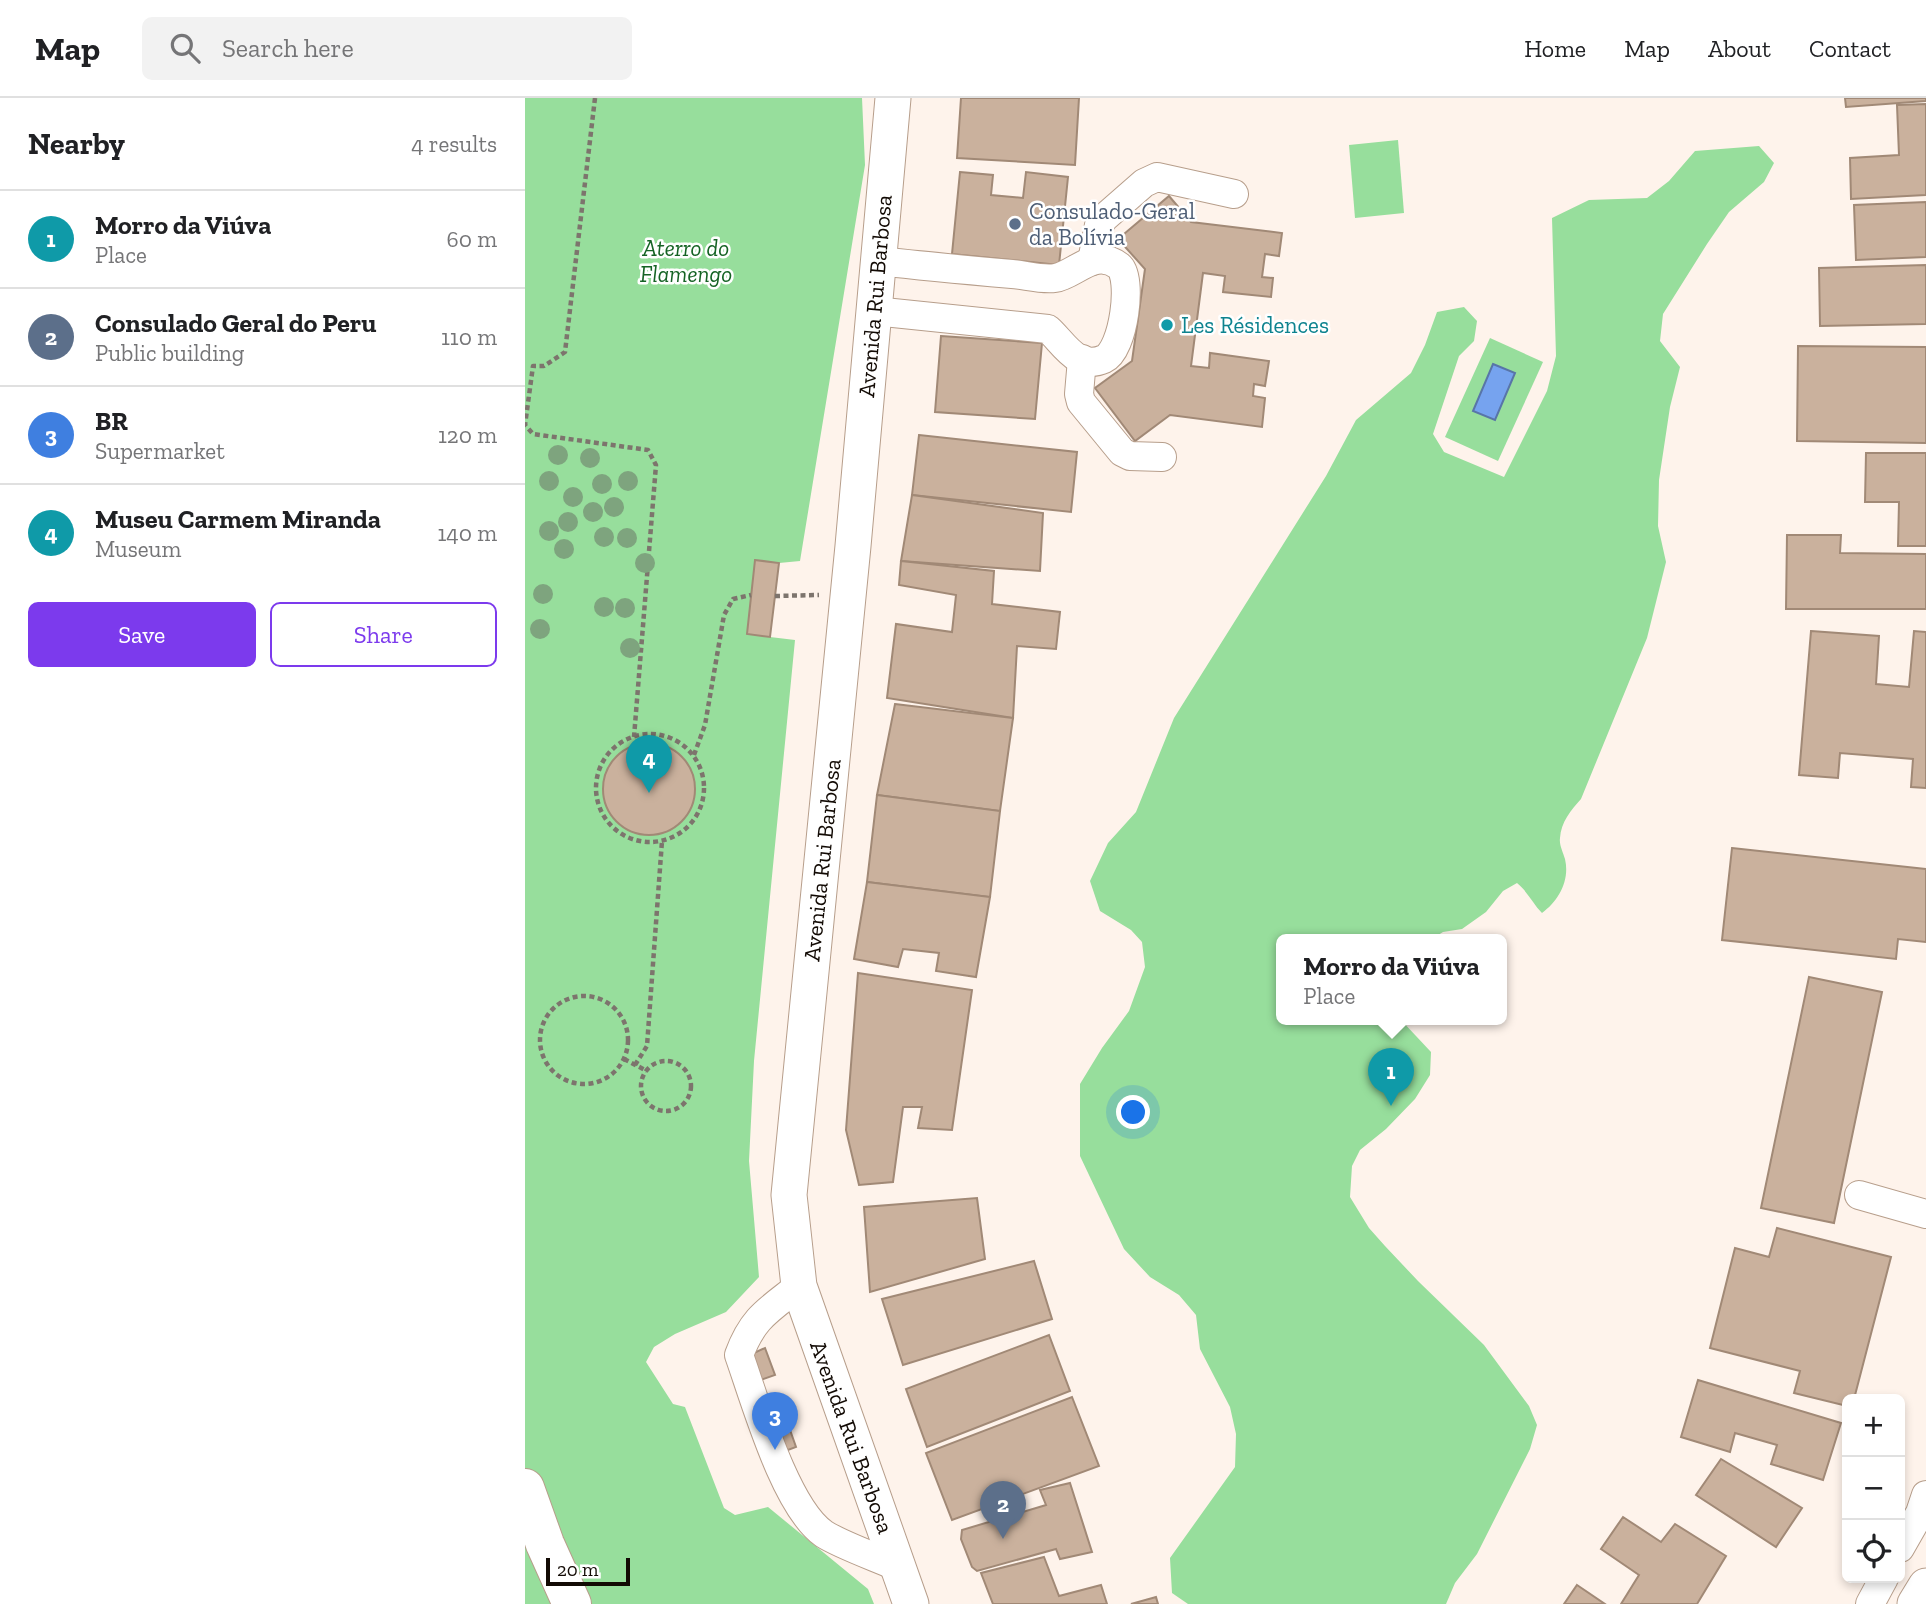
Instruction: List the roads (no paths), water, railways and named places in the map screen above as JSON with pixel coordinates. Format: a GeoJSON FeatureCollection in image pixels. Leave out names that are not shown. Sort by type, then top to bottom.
{"type":"FeatureCollection","features":[{"type":"Feature","properties":{"kind":"highway"},"geometry":{"type":"LineString","coordinates":[[525,1488],[545,1544],[572,1604]]}},
{"type":"Feature","properties":{"kind":"main road","name":"Avenida Rui Barbosa"},"geometry":{"type":"LineString","coordinates":[[893,98],[789,1195],[799,1286],[911,1604]]}},
{"type":"Feature","properties":{"kind":"main road"},"geometry":{"type":"LineString","coordinates":[[1915,1604],[1926,1586]]}},
{"type":"Feature","properties":{"kind":"street"},"geometry":{"type":"LineString","coordinates":[[1092,261],[1099,225],[1144,183],[1157,177],[1234,194]]}},
{"type":"Feature","properties":{"kind":"street"},"geometry":{"type":"LineString","coordinates":[[874,311],[1048,328],[1074,357],[1090,361],[1104,359],[1116,348],[1123,328],[1125,277],[1121,267],[1109,260],[1092,261],[1055,278],[879,261]]}},
{"type":"Feature","properties":{"kind":"street"},"geometry":{"type":"LineString","coordinates":[[1082,359],[1079,394],[1081,402],[1122,452],[1130,456],[1161,457]]}},
{"type":"Feature","properties":{"kind":"street"},"geometry":{"type":"LineString","coordinates":[[1859,1195],[1926,1214]]}},
{"type":"Feature","properties":{"kind":"street"},"geometry":{"type":"LineString","coordinates":[[799,1286],[756,1320],[745,1337],[739,1355],[786,1484],[804,1513],[823,1534],[898,1567]]}},
{"type":"Feature","properties":{"kind":"street"},"geometry":{"type":"LineString","coordinates":[[1905,1539],[1920,1513],[1926,1495]]}},
{"type":"Feature","properties":{"kind":"street"},"geometry":{"type":"LineString","coordinates":[[1870,1604],[1881,1583]]}},
{"type":"Feature","properties":{"kind":"water"},"geometry":{"type":"Polygon","coordinates":[[[1493,364],[1515,373],[1495,420],[1473,411],[1493,364]]]}},
{"type":"Feature","properties":{"kind":"place","name":"Consulado-Geral da Bolívia"},"geometry":{"type":"Point","coordinates":[1015,224]}},
{"type":"Feature","properties":{"kind":"place","name":"Les Résidences"},"geometry":{"type":"Point","coordinates":[1167,325]}},
{"type":"Feature","properties":{"kind":"place","name":"Museu Carmem Miranda"},"geometry":{"type":"Point","coordinates":[649,793]}},
{"type":"Feature","properties":{"kind":"place","name":"Morro da Viúva"},"geometry":{"type":"Point","coordinates":[1391,1106]}},
{"type":"Feature","properties":{"kind":"place","name":"BR"},"geometry":{"type":"Point","coordinates":[775,1450]}},
{"type":"Feature","properties":{"kind":"place","name":"Consulado Geral do Peru"},"geometry":{"type":"Point","coordinates":[1003,1539]}},
{"type":"Feature","properties":{"kind":"park label","name":"Aterro do Flamengo"},"geometry":{"type":"Point","coordinates":[686,261]}}]}
